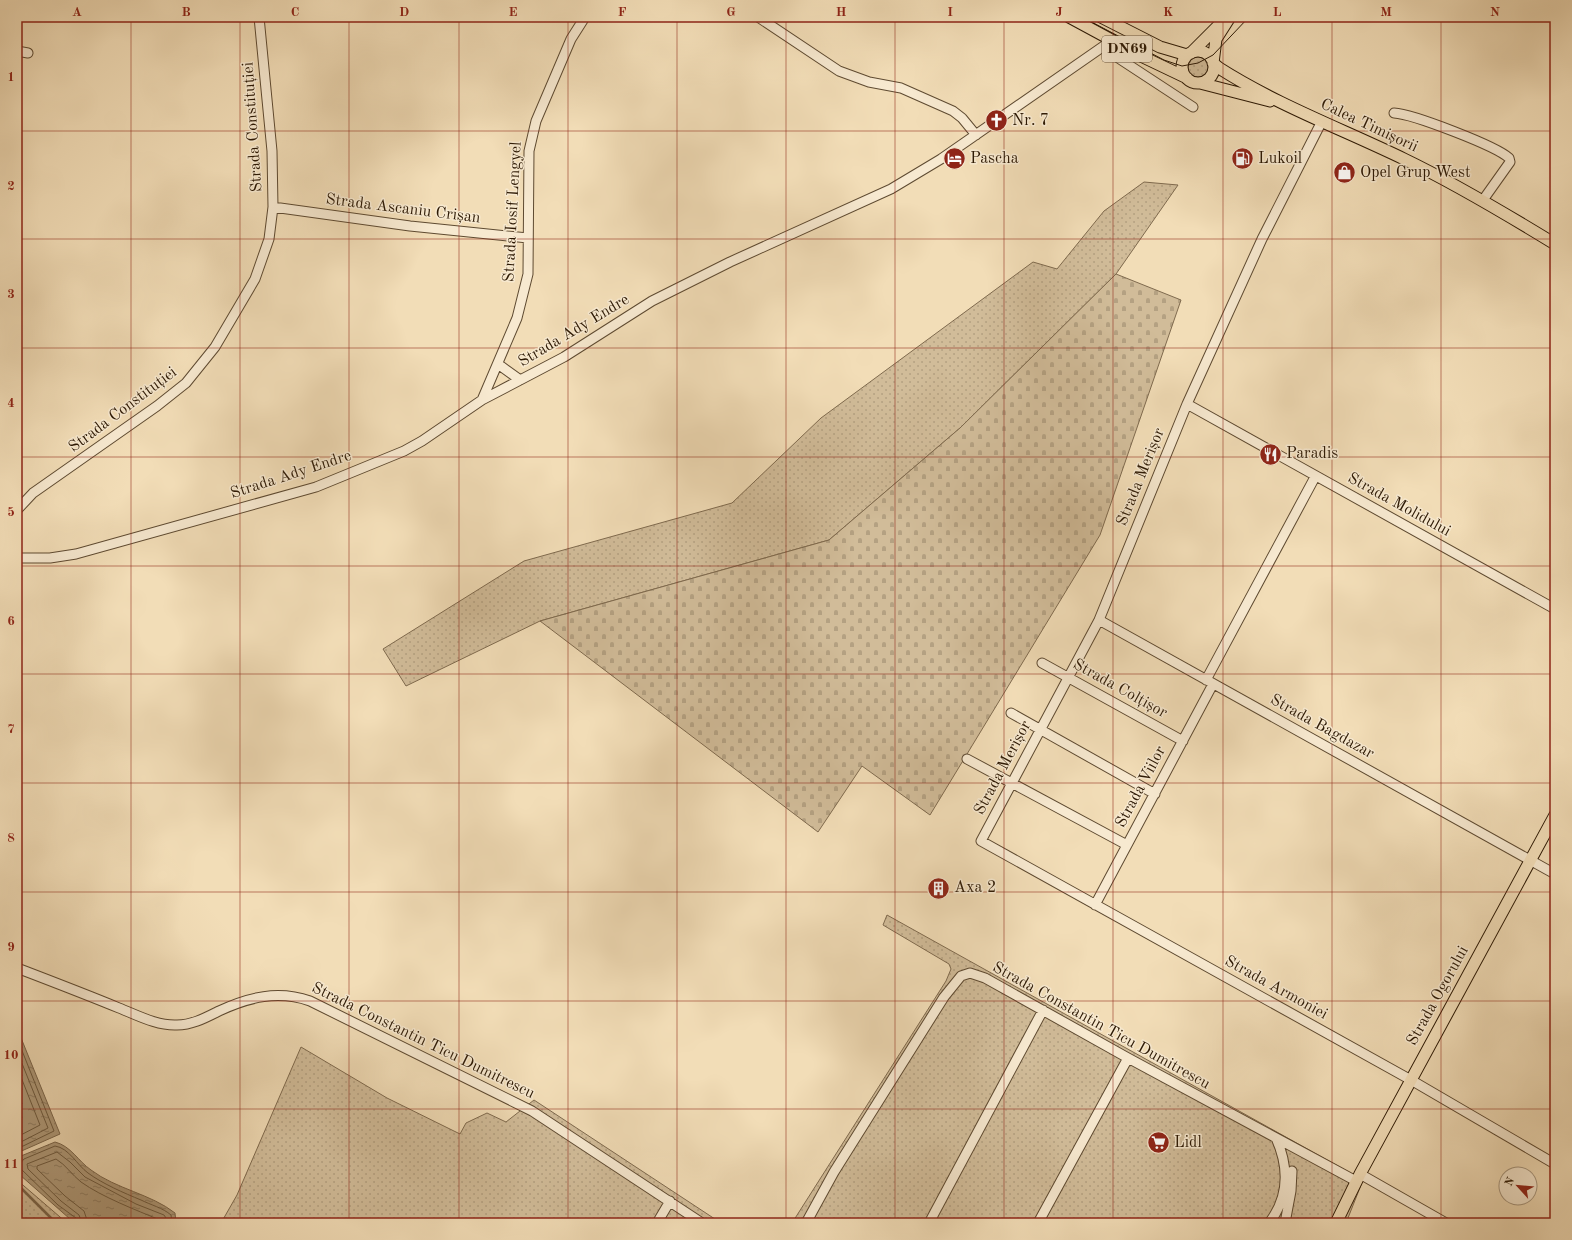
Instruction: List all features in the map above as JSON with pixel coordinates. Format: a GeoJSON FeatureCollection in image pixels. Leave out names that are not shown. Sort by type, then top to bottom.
{"type":"FeatureCollection","features":[{"type":"Feature","properties":{"kind":"main road","name":"DN69"},"geometry":{"type":"LineString","coordinates":[[1069,17],[1107,44],[1191,81],[1200,83]]}},
{"type":"Feature","properties":{"kind":"main road","name":"DN69"},"geometry":{"type":"LineString","coordinates":[[1101,17],[1160,47],[1189,54],[1203,52],[1210,57],[1213,63]]}},
{"type":"Feature","properties":{"kind":"main road"},"geometry":{"type":"LineString","coordinates":[[1187,78],[1183,72],[1182,66],[1189,54],[1218,25],[1228,18]]}},
{"type":"Feature","properties":{"kind":"main road"},"geometry":{"type":"LineString","coordinates":[[1200,83],[1211,76],[1216,39],[1228,18]]}},
{"type":"Feature","properties":{"kind":"main road","name":"Calea Timișorii"},"geometry":{"type":"LineString","coordinates":[[1213,63],[1234,77],[1284,104],[1403,158],[1482,200],[1555,244]]}},
{"type":"Feature","properties":{"kind":"main road","name":"Calea Timișorii"},"geometry":{"type":"LineString","coordinates":[[1200,83],[1284,104]]}},
{"type":"Feature","properties":{"kind":"main road","name":"Strada Ogorului"},"geometry":{"type":"LineString","coordinates":[[1330,1223],[1361,1178],[1411,1080],[1555,815]]}},
{"type":"Feature","properties":{"kind":"main road","name":"Strada Ogorului"},"geometry":{"type":"LineString","coordinates":[[1336,1223],[1350,1193]]}},
{"type":"Feature","properties":{"kind":"street","name":"Strada Constituției"},"geometry":{"type":"LineString","coordinates":[[17,510],[33,493],[157,406],[195,373],[215,348],[255,280],[269,239],[273,207],[272,152],[259,17]]}},
{"type":"Feature","properties":{"kind":"street","name":"Strada Iosif Lengyel"},"geometry":{"type":"LineString","coordinates":[[482,400],[517,318],[528,274],[529,151],[532,136],[550,84],[571,39],[585,17]]}},
{"type":"Feature","properties":{"kind":"street"},"geometry":{"type":"LineString","coordinates":[[758,17],[839,71],[869,82],[901,88],[953,111],[962,118],[976,135]]}},
{"type":"Feature","properties":{"kind":"street"},"geometry":{"type":"LineString","coordinates":[[1107,44],[1193,107]]}},
{"type":"Feature","properties":{"kind":"street","name":"Strada Ady Endre"},"geometry":{"type":"LineString","coordinates":[[17,558],[50,558],[76,554],[316,486],[404,451],[422,441],[482,400],[601,335],[652,301],[730,262],[891,189],[976,135],[1107,44]]}},
{"type":"Feature","properties":{"kind":"street"},"geometry":{"type":"LineString","coordinates":[[17,51],[28,53]]}},
{"type":"Feature","properties":{"kind":"street","name":"Calea Timișorii"},"geometry":{"type":"LineString","coordinates":[[1394,114],[1402,114],[1424,121],[1504,153],[1509,158],[1510,162],[1482,200]]}},
{"type":"Feature","properties":{"kind":"street","name":"Strada Merișor"},"geometry":{"type":"LineString","coordinates":[[981,841],[1099,620],[1187,404],[1266,232],[1322,121]]}},
{"type":"Feature","properties":{"kind":"street","name":"Strada Ascaniu Crișan"},"geometry":{"type":"LineString","coordinates":[[273,207],[410,226],[528,238]]}},
{"type":"Feature","properties":{"kind":"street"},"geometry":{"type":"LineString","coordinates":[[498,364],[520,380]]}},
{"type":"Feature","properties":{"kind":"street","name":"Strada Molidului"},"geometry":{"type":"LineString","coordinates":[[1187,404],[1555,609]]}},
{"type":"Feature","properties":{"kind":"street","name":"Strada Viilor"},"geometry":{"type":"LineString","coordinates":[[1095,905],[1183,741],[1210,682],[1315,476]]}},
{"type":"Feature","properties":{"kind":"street","name":"Strada Bagdazar"},"geometry":{"type":"LineString","coordinates":[[1099,620],[1555,874]]}},
{"type":"Feature","properties":{"kind":"street","name":"Strada Colțișor"},"geometry":{"type":"LineString","coordinates":[[1042,662],[1183,741]]}},
{"type":"Feature","properties":{"kind":"street"},"geometry":{"type":"LineString","coordinates":[[1011,713],[1155,794]]}},
{"type":"Feature","properties":{"kind":"street"},"geometry":{"type":"LineString","coordinates":[[967,759],[1127,845]]}},
{"type":"Feature","properties":{"kind":"street","name":"Strada Armoniei"},"geometry":{"type":"LineString","coordinates":[[981,841],[1411,1080],[1555,1164]]}},
{"type":"Feature","properties":{"kind":"street","name":"Strada Constantin Ticu Dumitrescu"},"geometry":{"type":"LineString","coordinates":[[17,968],[150,1020],[174,1025],[195,1022],[244,1001],[261,996],[295,996],[310,1001],[532,1111],[702,1223]]}},
{"type":"Feature","properties":{"kind":"street","name":"Strada Constantin Ticu Dumitrescu"},"geometry":{"type":"LineString","coordinates":[[806,1223],[834,1172],[944,997],[956,979],[965,974],[974,974],[1044,1010],[1128,1058],[1276,1138],[1361,1178],[1446,1223]]}},
{"type":"Feature","properties":{"kind":"street"},"geometry":{"type":"LineString","coordinates":[[929,1223],[1044,1010]]}},
{"type":"Feature","properties":{"kind":"street"},"geometry":{"type":"LineString","coordinates":[[1038,1223],[1128,1058]]}},
{"type":"Feature","properties":{"kind":"street"},"geometry":{"type":"LineString","coordinates":[[1276,1138],[1283,1153],[1289,1161],[1292,1178],[1285,1223]]}},
{"type":"Feature","properties":{"kind":"street"},"geometry":{"type":"LineString","coordinates":[[1268,1223],[1284,1191],[1286,1178],[1283,1153]]}},
{"type":"Feature","properties":{"kind":"street"},"geometry":{"type":"LineString","coordinates":[[657,1223],[670,1201]]}},
{"type":"Feature","properties":{"kind":"green space"},"geometry":{"type":"Polygon","coordinates":[[[1194,57],[1202,57],[1208,63],[1208,71],[1202,77],[1194,77],[1188,71],[1188,63],[1194,57]]]}},
{"type":"Feature","properties":{"kind":"green space"},"geometry":{"type":"Polygon","coordinates":[[[1144,182],[1178,185],[1116,274],[960,428],[829,540],[540,621],[406,686],[383,649],[524,561],[732,503],[821,418],[1033,262],[1057,269],[1104,211],[1144,182]]]}},
{"type":"Feature","properties":{"kind":"green space"},"geometry":{"type":"Polygon","coordinates":[[[1116,274],[1181,300],[1100,535],[930,815],[862,766],[818,832],[540,621],[829,540],[960,428],[1116,274]]]}},
{"type":"Feature","properties":{"kind":"green space"},"geometry":{"type":"Polygon","coordinates":[[[887,915],[1363,1180],[1346,1223],[792,1223],[946,981],[951,969],[949,964],[883,925],[887,915]]]}},
{"type":"Feature","properties":{"kind":"green space"},"geometry":{"type":"Polygon","coordinates":[[[301,1047],[387,1098],[460,1134],[466,1123],[487,1113],[506,1122],[534,1100],[721,1223],[221,1223],[237,1195],[301,1047]]]}},
{"type":"Feature","properties":{"kind":"green space"},"geometry":{"type":"Polygon","coordinates":[[[17,1180],[67,1223],[17,1223],[17,1180]]]}},
{"type":"Feature","properties":{"kind":"water"},"geometry":{"type":"Polygon","coordinates":[[[17,1028],[60,1134],[17,1153],[17,1028]]]}},
{"type":"Feature","properties":{"kind":"water"},"geometry":{"type":"Polygon","coordinates":[[[55,1142],[66,1147],[86,1166],[101,1177],[166,1206],[175,1213],[176,1223],[76,1223],[70,1219],[20,1175],[17,1168],[21,1156],[55,1142]]]}},
{"type":"Feature","properties":{"kind":"waterway"},"geometry":{"type":"LineString","coordinates":[[17,1184],[56,1223]]}},
{"type":"Feature","properties":{"kind":"tram line"},"geometry":{"type":"LineString","coordinates":[[1082,17],[1164,60],[1182,66],[1198,63],[1213,55],[1249,17]]}},
{"type":"Feature","properties":{"kind":"place","name":"Nr. 7"},"geometry":{"type":"Point","coordinates":[997,121]}},
{"type":"Feature","properties":{"kind":"place","name":"Pascha"},"geometry":{"type":"Point","coordinates":[954,159]}},
{"type":"Feature","properties":{"kind":"place","name":"Lukoil"},"geometry":{"type":"Point","coordinates":[1243,159]}},
{"type":"Feature","properties":{"kind":"place","name":"Opel Grup West"},"geometry":{"type":"Point","coordinates":[1345,173]}},
{"type":"Feature","properties":{"kind":"place","name":"Paradis"},"geometry":{"type":"Point","coordinates":[1271,454]}},
{"type":"Feature","properties":{"kind":"place","name":"Axa 2"},"geometry":{"type":"Point","coordinates":[938,888]}},
{"type":"Feature","properties":{"kind":"place","name":"Lidl"},"geometry":{"type":"Point","coordinates":[1158,1143]}}]}
